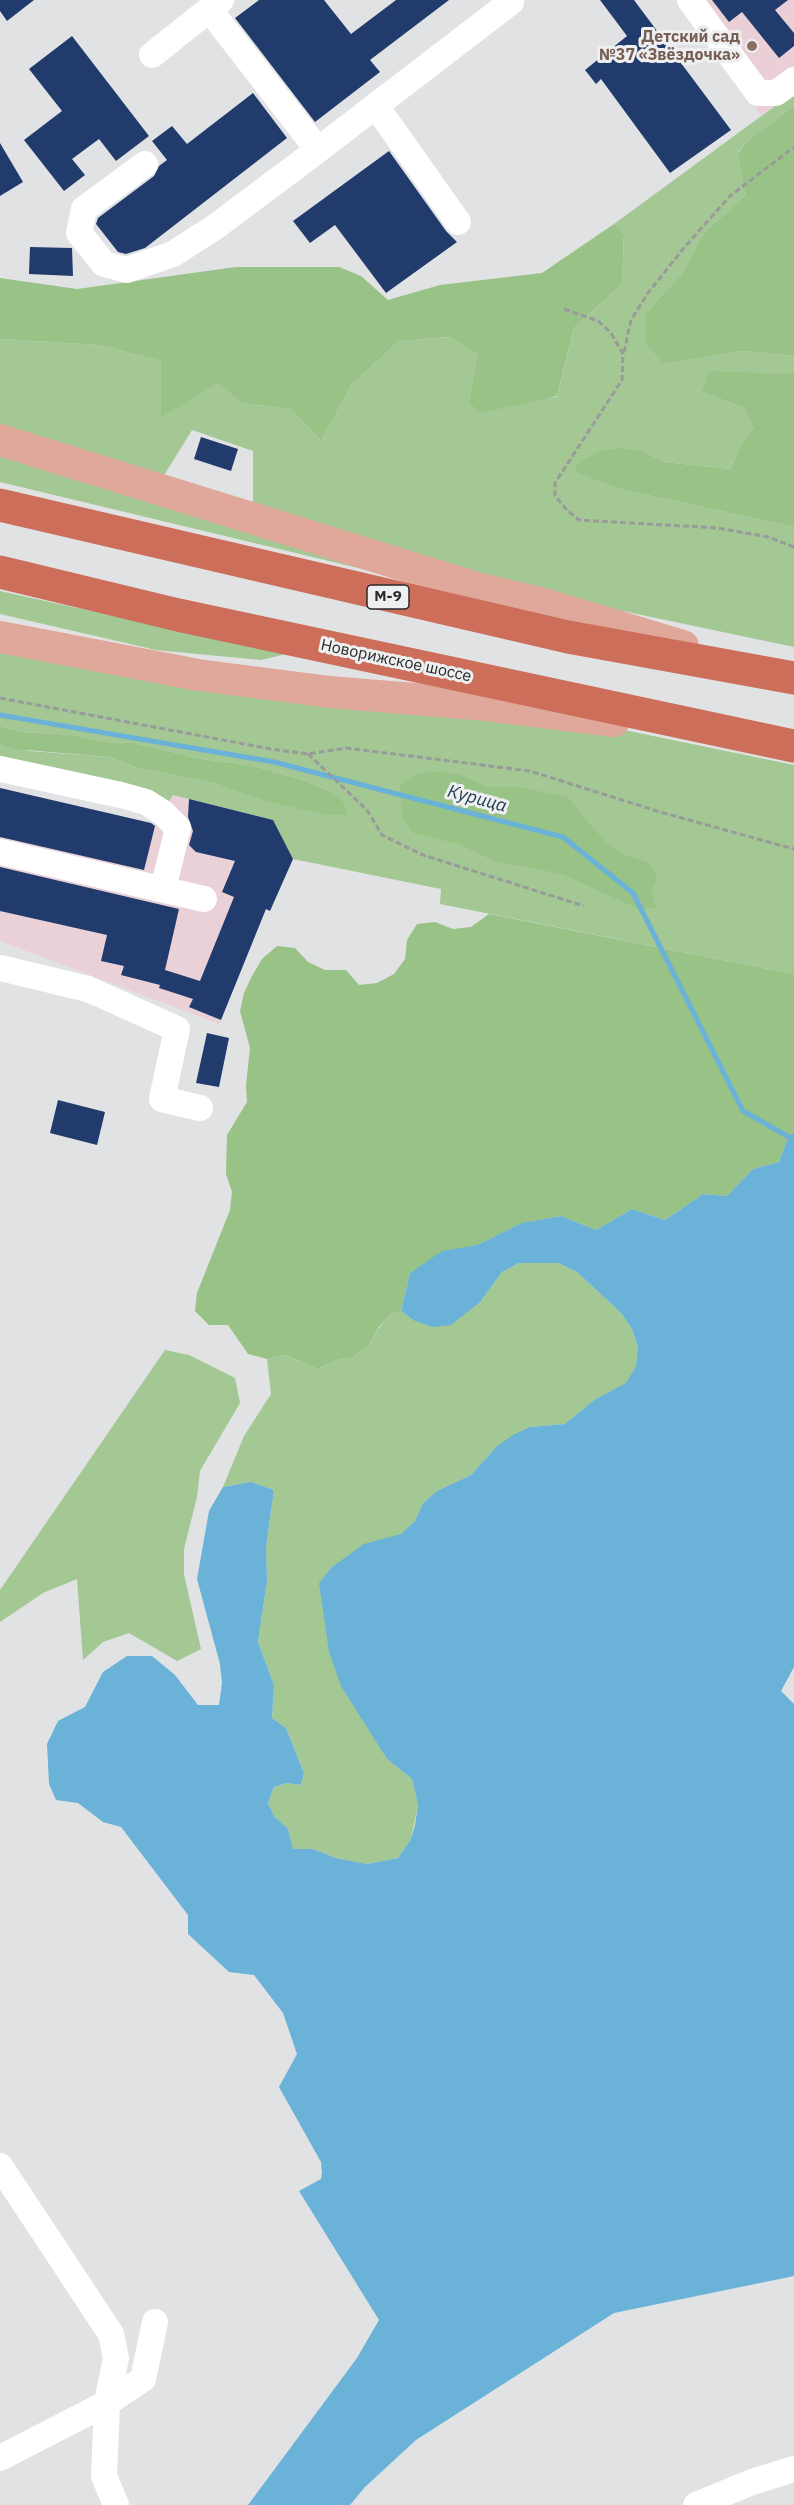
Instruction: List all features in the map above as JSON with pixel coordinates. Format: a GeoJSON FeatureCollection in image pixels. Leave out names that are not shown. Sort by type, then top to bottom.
{"type":"FeatureCollection","features":[{"type":"Feature","properties":{"kind":"highway","name":"М-9"},"geometry":{"type":"LineString","coordinates":[[0,505],[567,637],[787,676]]}},
{"type":"Feature","properties":{"kind":"highway","name":"Новорижское шоссе"},"geometry":{"type":"LineString","coordinates":[[0,572],[178,615],[782,743]]}},
{"type":"Feature","properties":{"kind":"main road","name":"М-9"},"geometry":{"type":"LineString","coordinates":[[0,440],[477,588],[544,604],[787,676]]}},
{"type":"Feature","properties":{"kind":"main road"},"geometry":{"type":"LineString","coordinates":[[0,637],[63,651],[209,676],[330,692],[486,705],[782,743]]}},
{"type":"Feature","properties":{"kind":"street"},"geometry":{"type":"LineString","coordinates":[[690,0],[758,93],[776,93],[794,80]]}},
{"type":"Feature","properties":{"kind":"street"},"geometry":{"type":"LineString","coordinates":[[145,164],[84,209],[79,233],[104,264],[127,270],[173,254],[215,228],[511,2]]}},
{"type":"Feature","properties":{"kind":"street"},"geometry":{"type":"LineString","coordinates":[[152,55],[216,5],[318,150]]}},
{"type":"Feature","properties":{"kind":"street"},"geometry":{"type":"LineString","coordinates":[[376,106],[458,222]]}},
{"type":"Feature","properties":{"kind":"street"},"geometry":{"type":"LineString","coordinates":[[0,769],[121,795],[146,802],[162,812],[177,828],[163,889]]}},
{"type":"Feature","properties":{"kind":"street"},"geometry":{"type":"LineString","coordinates":[[0,852],[204,899]]}},
{"type":"Feature","properties":{"kind":"street"},"geometry":{"type":"LineString","coordinates":[[0,968],[88,989],[177,1029],[162,1099],[200,1108]]}},
{"type":"Feature","properties":{"kind":"street"},"geometry":{"type":"LineString","coordinates":[[0,2166],[111,2334],[117,2358],[107,2403],[104,2476],[116,2505]]}},
{"type":"Feature","properties":{"kind":"street"},"geometry":{"type":"LineString","coordinates":[[0,2458],[107,2403],[143,2379],[155,2322]]}},
{"type":"Feature","properties":{"kind":"street"},"geometry":{"type":"LineString","coordinates":[[696,2505],[752,2482],[794,2469]]}},
{"type":"Feature","properties":{"kind":"path"},"geometry":{"type":"LineString","coordinates":[[794,147],[730,196],[648,293],[631,320],[623,354],[622,380],[555,483],[555,496],[579,520],[718,528],[768,537],[794,547]]}},
{"type":"Feature","properties":{"kind":"path"},"geometry":{"type":"LineString","coordinates":[[564,309],[598,321],[611,333],[623,354]]}},
{"type":"Feature","properties":{"kind":"path"},"geometry":{"type":"LineString","coordinates":[[0,698],[271,749],[308,754],[346,748],[530,771],[660,812],[794,849]]}},
{"type":"Feature","properties":{"kind":"path"},"geometry":{"type":"LineString","coordinates":[[308,754],[367,810],[382,835],[423,855],[584,906]]}},
{"type":"Feature","properties":{"kind":"shaded area","name":"Детский сад №37 «Звёздочка»"},"geometry":{"type":"Polygon","coordinates":[[[677,0],[794,0],[794,92],[761,115],[677,0]]]}},
{"type":"Feature","properties":{"kind":"shaded area"},"geometry":{"type":"Polygon","coordinates":[[[0,788],[155,824],[173,795],[273,820],[287,868],[270,911],[265,910],[219,1024],[0,941],[0,788]]]}},
{"type":"Feature","properties":{"kind":"green space"},"geometry":{"type":"Polygon","coordinates":[[[794,92],[794,106],[747,141],[738,152],[745,195],[703,234],[683,272],[645,314],[664,364],[743,351],[794,356],[794,372],[702,392],[744,408],[753,428],[740,447],[731,469],[664,462],[643,451],[575,471],[620,489],[794,527],[794,647],[542,594],[253,505],[253,451],[192,430],[163,477],[0,430],[0,339],[99,345],[161,361],[218,383],[242,403],[291,409],[321,441],[352,384],[399,341],[449,337],[477,354],[469,402],[557,397],[574,328],[622,284],[624,234],[614,224],[794,92]]]}},
{"type":"Feature","properties":{"kind":"green space"},"geometry":{"type":"Polygon","coordinates":[[[794,106],[794,356],[743,351],[664,364],[646,344],[645,314],[683,272],[703,234],[745,195],[738,153],[747,141],[794,106]]]}},
{"type":"Feature","properties":{"kind":"green space"},"geometry":{"type":"Polygon","coordinates":[[[614,224],[624,234],[622,284],[574,328],[557,396],[480,413],[469,402],[477,354],[449,337],[399,341],[352,384],[321,441],[291,409],[242,403],[218,383],[161,417],[161,361],[99,345],[0,339],[0,278],[77,289],[236,267],[339,267],[361,276],[388,300],[440,285],[542,273],[614,224]]]}},
{"type":"Feature","properties":{"kind":"green space"},"geometry":{"type":"Polygon","coordinates":[[[709,371],[781,374],[794,372],[794,527],[620,489],[575,472],[578,463],[598,452],[620,448],[643,451],[664,462],[731,469],[740,447],[753,428],[744,408],[702,392],[709,371]]]}},
{"type":"Feature","properties":{"kind":"green space"},"geometry":{"type":"Polygon","coordinates":[[[0,451],[379,573],[0,482],[0,451]]]}},
{"type":"Feature","properties":{"kind":"green space"},"geometry":{"type":"Polygon","coordinates":[[[0,591],[286,654],[261,660],[156,650],[0,614],[0,591]]]}},
{"type":"Feature","properties":{"kind":"green space"},"geometry":{"type":"Polygon","coordinates":[[[0,649],[476,714],[629,731],[794,765],[794,974],[440,904],[441,889],[293,859],[272,820],[173,795],[166,806],[0,763],[0,744],[30,751],[109,757],[138,768],[217,784],[325,815],[341,815],[347,819],[330,791],[300,779],[250,765],[201,759],[135,743],[104,742],[73,735],[23,732],[0,726],[0,649]]]}},
{"type":"Feature","properties":{"kind":"green space"},"geometry":{"type":"Polygon","coordinates":[[[0,726],[23,732],[73,735],[104,742],[135,743],[201,759],[250,765],[300,779],[330,791],[343,802],[348,819],[341,815],[325,815],[263,800],[217,784],[138,768],[109,757],[14,749],[0,744],[0,726]]]}},
{"type":"Feature","properties":{"kind":"green space"},"geometry":{"type":"Polygon","coordinates":[[[429,771],[459,774],[487,787],[519,787],[567,797],[608,845],[620,853],[650,863],[657,877],[651,892],[656,907],[639,909],[562,874],[494,861],[461,845],[413,833],[403,819],[400,786],[413,776],[429,771]]]}},
{"type":"Feature","properties":{"kind":"green space"},"geometry":{"type":"Polygon","coordinates":[[[489,914],[794,974],[794,1132],[788,1138],[779,1162],[753,1169],[727,1196],[703,1194],[665,1220],[632,1209],[596,1230],[561,1216],[523,1223],[477,1245],[442,1252],[410,1273],[401,1311],[391,1314],[378,1328],[369,1346],[353,1357],[334,1361],[318,1369],[285,1355],[267,1359],[248,1354],[228,1325],[209,1325],[195,1311],[197,1293],[230,1210],[232,1192],[226,1174],[227,1135],[247,1102],[246,1085],[250,1048],[240,1011],[244,993],[252,976],[262,959],[277,946],[295,948],[308,962],[325,970],[346,970],[359,985],[377,983],[394,974],[405,959],[407,940],[417,924],[435,922],[453,929],[471,927],[489,914]]]}},
{"type":"Feature","properties":{"kind":"green space"},"geometry":{"type":"Polygon","coordinates":[[[519,1263],[558,1263],[577,1272],[621,1313],[632,1329],[638,1347],[636,1366],[627,1383],[594,1400],[565,1424],[530,1427],[497,1446],[471,1475],[437,1491],[423,1503],[415,1521],[401,1535],[383,1540],[373,1734],[387,1759],[412,1779],[418,1805],[411,1839],[398,1858],[367,1864],[336,1858],[313,1849],[293,1849],[288,1829],[274,1816],[268,1803],[274,1787],[287,1783],[301,1785],[304,1773],[286,1728],[272,1718],[274,1685],[258,1642],[267,1581],[266,1547],[274,1490],[251,1482],[223,1487],[244,1436],[271,1394],[267,1359],[285,1355],[318,1369],[334,1361],[353,1357],[369,1346],[378,1329],[391,1314],[401,1311],[413,1320],[480,1302],[502,1272],[519,1263]]]}},
{"type":"Feature","properties":{"kind":"green space"},"geometry":{"type":"Polygon","coordinates":[[[165,1350],[189,1355],[235,1378],[240,1403],[200,1471],[197,1497],[184,1549],[184,1574],[201,1649],[177,1661],[129,1633],[103,1642],[83,1660],[77,1579],[43,1593],[0,1622],[0,1590],[165,1350]]]}},
{"type":"Feature","properties":{"kind":"water"},"geometry":{"type":"Polygon","coordinates":[[[794,1132],[794,1667],[781,1691],[794,1704],[794,2276],[614,2313],[416,2440],[365,2487],[350,2505],[248,2505],[357,2358],[379,2320],[299,2191],[321,2179],[322,2172],[321,2162],[279,2087],[297,2054],[283,2013],[254,1975],[229,1972],[188,1934],[188,1915],[121,1827],[103,1822],[78,1803],[56,1800],[49,1784],[47,1744],[58,1721],[85,1707],[103,1672],[127,1656],[152,1656],[175,1675],[198,1705],[219,1705],[222,1683],[220,1664],[197,1579],[209,1511],[223,1487],[251,1482],[274,1490],[266,1547],[267,1581],[258,1642],[274,1685],[272,1718],[286,1728],[304,1773],[301,1785],[287,1783],[274,1787],[268,1803],[274,1816],[288,1829],[293,1849],[313,1849],[336,1858],[367,1864],[398,1858],[411,1839],[415,1825],[418,1805],[412,1779],[387,1759],[341,1686],[329,1652],[319,1583],[332,1567],[364,1544],[401,1534],[415,1521],[423,1503],[437,1491],[471,1475],[497,1446],[513,1435],[530,1427],[565,1424],[594,1400],[626,1383],[636,1366],[638,1347],[632,1329],[621,1313],[577,1272],[558,1263],[519,1263],[502,1272],[480,1302],[451,1325],[432,1327],[413,1320],[401,1311],[410,1273],[442,1251],[477,1245],[522,1223],[561,1216],[596,1230],[632,1209],[665,1220],[703,1194],[727,1196],[753,1169],[779,1162],[788,1138],[794,1132]]]}},
{"type":"Feature","properties":{"kind":"building"},"geometry":{"type":"Polygon","coordinates":[[[0,0],[34,0],[7,21],[0,11],[0,0]]]}},
{"type":"Feature","properties":{"kind":"building"},"geometry":{"type":"Polygon","coordinates":[[[259,0],[324,0],[351,34],[396,0],[449,0],[370,60],[380,72],[315,122],[235,18],[259,0]]]}},
{"type":"Feature","properties":{"kind":"building"},"geometry":{"type":"Polygon","coordinates":[[[600,0],[634,0],[731,130],[670,173],[601,79],[596,84],[585,70],[627,36],[600,0]]]}},
{"type":"Feature","properties":{"kind":"building"},"geometry":{"type":"Polygon","coordinates":[[[712,0],[788,0],[775,10],[794,33],[794,46],[779,58],[742,12],[729,22],[712,0]]]}},
{"type":"Feature","properties":{"kind":"building"},"geometry":{"type":"Polygon","coordinates":[[[72,36],[149,136],[116,161],[99,139],[72,159],[85,175],[64,191],[24,140],[62,111],[29,69],[72,36]]]}},
{"type":"Feature","properties":{"kind":"building"},"geometry":{"type":"Polygon","coordinates":[[[253,93],[287,138],[145,248],[126,254],[118,252],[96,224],[98,218],[154,176],[159,166],[167,160],[152,141],[172,126],[187,144],[253,93]]]}},
{"type":"Feature","properties":{"kind":"building"},"geometry":{"type":"Polygon","coordinates":[[[0,143],[23,182],[0,196],[0,143]]]}},
{"type":"Feature","properties":{"kind":"building"},"geometry":{"type":"Polygon","coordinates":[[[389,151],[446,231],[457,242],[386,293],[335,225],[310,243],[293,221],[389,151]]]}},
{"type":"Feature","properties":{"kind":"building"},"geometry":{"type":"Polygon","coordinates":[[[30,247],[72,248],[73,276],[29,274],[30,247]]]}},
{"type":"Feature","properties":{"kind":"building"},"geometry":{"type":"Polygon","coordinates":[[[201,437],[238,449],[231,471],[194,459],[201,437]]]}},
{"type":"Feature","properties":{"kind":"building"},"geometry":{"type":"Polygon","coordinates":[[[0,788],[151,823],[155,826],[144,870],[0,837],[0,788]]]}},
{"type":"Feature","properties":{"kind":"building"},"geometry":{"type":"Polygon","coordinates":[[[189,799],[273,820],[293,859],[270,911],[266,909],[221,1020],[189,1007],[193,999],[159,988],[160,985],[121,975],[124,966],[101,961],[107,935],[0,911],[0,867],[179,909],[165,970],[200,981],[234,897],[222,892],[235,861],[196,852],[189,845],[193,831],[188,817],[189,799]]]}},
{"type":"Feature","properties":{"kind":"building"},"geometry":{"type":"Polygon","coordinates":[[[207,1033],[229,1038],[219,1087],[196,1083],[207,1033]]]}},
{"type":"Feature","properties":{"kind":"building"},"geometry":{"type":"Polygon","coordinates":[[[58,1100],[105,1112],[97,1145],[50,1133],[58,1100]]]}},
{"type":"Feature","properties":{"kind":"waterway","name":"Курица"},"geometry":{"type":"LineString","coordinates":[[0,715],[274,762],[563,837],[633,893],[743,1111],[794,1140]]}},
{"type":"Feature","properties":{"kind":"place","name":"Детский сад №37 «Звёздочка»"},"geometry":{"type":"Point","coordinates":[752,46]}}]}
